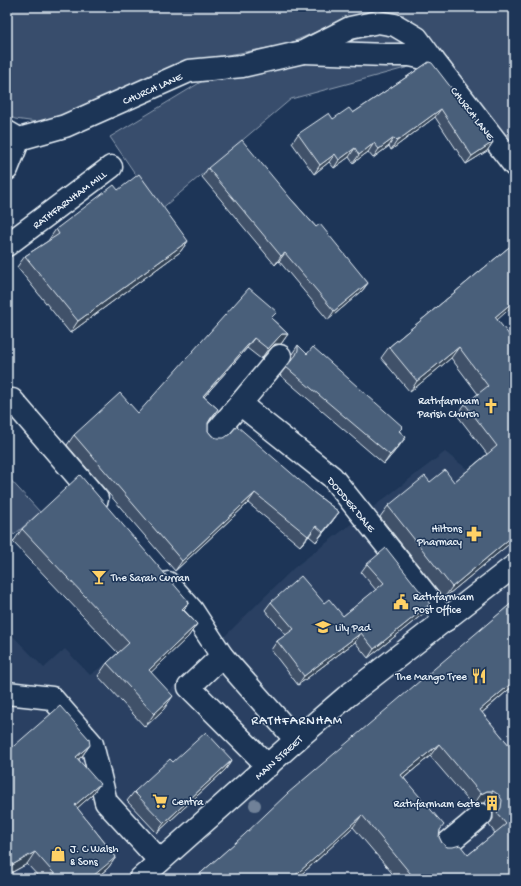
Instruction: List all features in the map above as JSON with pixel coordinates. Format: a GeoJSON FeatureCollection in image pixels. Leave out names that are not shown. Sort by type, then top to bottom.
{"type":"FeatureCollection","features":[{"type":"Feature","properties":{"kind":"street","name":"CHURCH LANE"},"geometry":{"type":"LineString","coordinates":[[13,135],[65,126],[189,71],[242,66],[303,52],[350,28],[378,22],[395,25],[417,38],[514,165]]}},
{"type":"Feature","properties":{"kind":"street","name":"CHURCH LANE"},"geometry":{"type":"LineString","coordinates":[[303,52],[410,55],[433,60]]}},
{"type":"Feature","properties":{"kind":"street"},"geometry":{"type":"LineString","coordinates":[[7,169],[13,135]]}},
{"type":"Feature","properties":{"kind":"street","name":"RATHFARNHAM MILL"},"geometry":{"type":"LineString","coordinates":[[7,245],[111,167]]}},
{"type":"Feature","properties":{"kind":"street"},"geometry":{"type":"LineString","coordinates":[[213,436],[280,356]]}},
{"type":"Feature","properties":{"kind":"street"},"geometry":{"type":"LineString","coordinates":[[12,400],[110,514]]}},
{"type":"Feature","properties":{"kind":"street","name":"DODDER DALE"},"geometry":{"type":"LineString","coordinates":[[240,404],[332,477],[446,620]]}},
{"type":"Feature","properties":{"kind":"street","name":"MAIN STREET"},"geometry":{"type":"LineString","coordinates":[[140,879],[296,740],[346,698],[514,566]]}},
{"type":"Feature","properties":{"kind":"street"},"geometry":{"type":"LineString","coordinates":[[156,568],[192,610],[222,656],[296,740]]}},
{"type":"Feature","properties":{"kind":"street"},"geometry":{"type":"LineString","coordinates":[[222,656],[189,687],[268,766]]}},
{"type":"Feature","properties":{"kind":"street"},"geometry":{"type":"LineString","coordinates":[[7,693],[52,698],[92,744],[106,802],[160,861]]}},
{"type":"Feature","properties":{"kind":"street"},"geometry":{"type":"LineString","coordinates":[[443,847],[474,822]]}},
{"type":"Feature","properties":{"kind":"shaded area"},"geometry":{"type":"Polygon","coordinates":[[[7,7],[514,7],[514,129],[503,137],[446,57],[291,99],[160,210],[110,137],[201,82],[283,64],[404,15],[385,12],[358,14],[285,45],[199,60],[44,123],[15,119],[7,115],[7,7]]]}},
{"type":"Feature","properties":{"kind":"shaded area"},"geometry":{"type":"Polygon","coordinates":[[[445,452],[471,472],[514,520],[514,879],[7,879],[7,630],[44,668],[65,649],[90,675],[122,652],[162,698],[295,567],[445,452]]]}},
{"type":"Feature","properties":{"kind":"shaded area"},"geometry":{"type":"Polygon","coordinates":[[[7,476],[40,512],[14,535],[7,527],[7,476]]]}},
{"type":"Feature","properties":{"kind":"building"},"geometry":{"type":"Polygon","coordinates":[[[429,62],[432,63],[493,142],[472,156],[441,109],[397,141],[394,138],[379,149],[374,143],[359,155],[355,148],[339,160],[335,154],[320,165],[298,134],[329,113],[333,119],[349,108],[353,113],[429,62]]]}},
{"type":"Feature","properties":{"kind":"building"},"geometry":{"type":"Polygon","coordinates":[[[242,140],[316,227],[320,224],[368,283],[334,311],[285,253],[281,256],[208,168],[242,140]]]}},
{"type":"Feature","properties":{"kind":"building"},"geometry":{"type":"Polygon","coordinates":[[[139,174],[188,241],[78,321],[25,256],[59,234],[56,229],[114,185],[118,190],[139,174]]]}},
{"type":"Feature","properties":{"kind":"building"},"geometry":{"type":"Polygon","coordinates":[[[514,243],[514,301],[495,317],[514,341],[514,535],[452,587],[388,506],[425,476],[430,482],[445,470],[454,482],[497,446],[465,404],[488,386],[459,347],[417,381],[389,347],[514,243]]]}},
{"type":"Feature","properties":{"kind":"building"},"geometry":{"type":"Polygon","coordinates":[[[249,288],[277,312],[271,318],[288,334],[282,334],[268,349],[254,338],[203,396],[218,409],[208,423],[208,431],[212,436],[224,438],[237,426],[313,492],[339,512],[323,532],[316,526],[308,536],[255,493],[182,561],[74,435],[120,393],[138,413],[249,288]]]}},
{"type":"Feature","properties":{"kind":"building"},"geometry":{"type":"Polygon","coordinates":[[[298,345],[307,354],[313,347],[403,427],[399,431],[406,437],[390,455],[286,367],[296,355],[298,345]]]}},
{"type":"Feature","properties":{"kind":"building","name":"The Sarah Curran"},"geometry":{"type":"Polygon","coordinates":[[[80,475],[189,602],[182,609],[197,624],[149,670],[173,696],[154,714],[107,663],[129,643],[22,529],[80,475]]]}},
{"type":"Feature","properties":{"kind":"building"},"geometry":{"type":"Polygon","coordinates":[[[386,548],[430,604],[374,649],[361,633],[304,676],[277,641],[294,629],[271,602],[301,576],[324,603],[329,599],[343,616],[384,583],[367,564],[386,548]]]}},
{"type":"Feature","properties":{"kind":"building"},"geometry":{"type":"Polygon","coordinates":[[[514,601],[514,681],[480,710],[514,751],[514,879],[415,879],[362,815],[291,879],[194,879],[244,835],[288,793],[514,601]],[[439,744],[401,775],[444,825],[440,830],[439,837],[442,843],[447,847],[460,845],[468,855],[506,824],[497,813],[501,808],[502,800],[499,795],[493,791],[487,791],[481,794],[439,744]]]}},
{"type":"Feature","properties":{"kind":"building"},"geometry":{"type":"Polygon","coordinates":[[[60,706],[89,739],[90,745],[76,757],[100,784],[75,805],[116,857],[93,876],[76,879],[59,879],[35,852],[7,868],[7,752],[60,706]]]}},
{"type":"Feature","properties":{"kind":"building"},"geometry":{"type":"Polygon","coordinates":[[[206,732],[232,760],[164,823],[134,792],[170,759],[173,762],[206,732]]]}},
{"type":"Feature","properties":{"kind":"place","name":"Rathfarnham Parish Church"},"geometry":{"type":"Point","coordinates":[491,406]}},
{"type":"Feature","properties":{"kind":"place","name":"Hiltons Pharmacy"},"geometry":{"type":"Point","coordinates":[474,534]}},
{"type":"Feature","properties":{"kind":"place","name":"The Sarah Curran"},"geometry":{"type":"Point","coordinates":[99,577]}},
{"type":"Feature","properties":{"kind":"place","name":"Rathfarnham Post Office"},"geometry":{"type":"Point","coordinates":[401,602]}},
{"type":"Feature","properties":{"kind":"place","name":"Lily Pad"},"geometry":{"type":"Point","coordinates":[323,627]}},
{"type":"Feature","properties":{"kind":"place","name":"The Mango Tree"},"geometry":{"type":"Point","coordinates":[479,676]}},
{"type":"Feature","properties":{"kind":"place","name":"Centra"},"geometry":{"type":"Point","coordinates":[160,801]}},
{"type":"Feature","properties":{"kind":"place","name":"Rathfarnham Gate"},"geometry":{"type":"Point","coordinates":[492,803]}},
{"type":"Feature","properties":{"kind":"place","name":"J. C Walsh & Sons"},"geometry":{"type":"Point","coordinates":[58,854]}},
{"type":"Feature","properties":{"kind":"district","name":"RATHFARNHAM"},"geometry":{"type":"Point","coordinates":[297,719]}}]}
